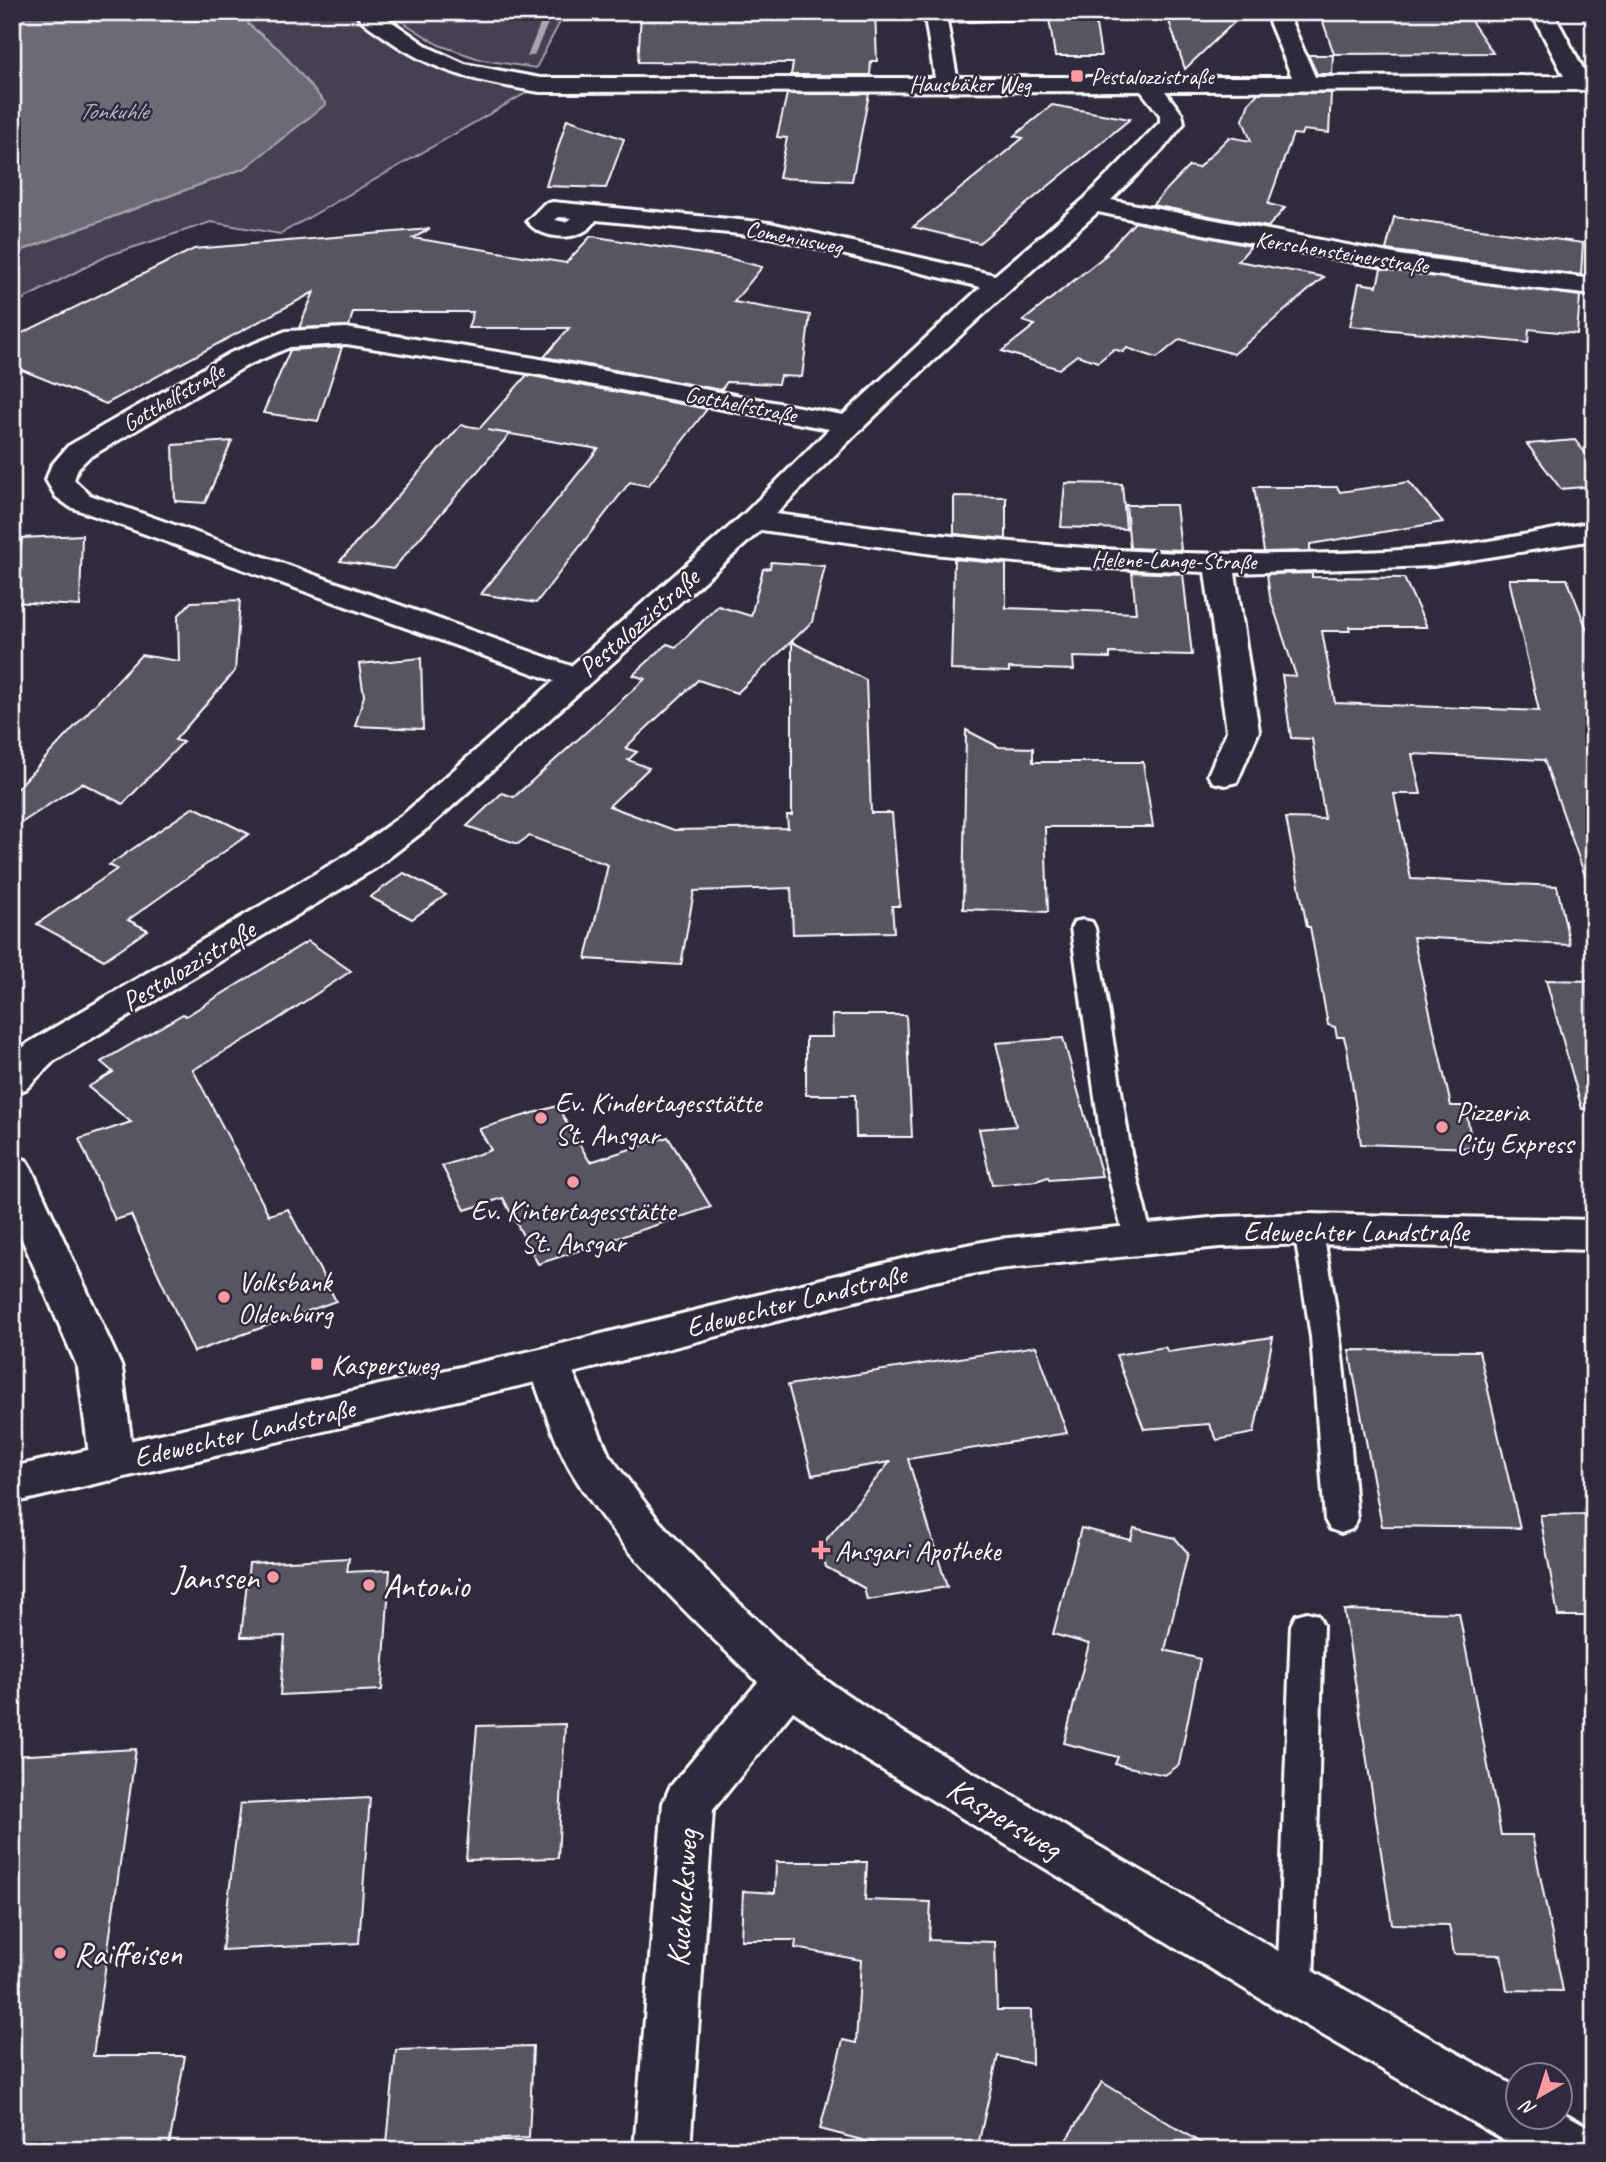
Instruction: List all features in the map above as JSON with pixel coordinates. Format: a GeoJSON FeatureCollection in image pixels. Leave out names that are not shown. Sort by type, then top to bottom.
{"type":"FeatureCollection","features":[{"type":"Feature","properties":{"kind":"street","name":"Hausbäker Weg"},"geometry":{"type":"LineString","coordinates":[[363,12],[430,57],[459,69],[491,79],[540,85],[1586,83]]}},
{"type":"Feature","properties":{"kind":"street"},"geometry":{"type":"LineString","coordinates":[[947,85],[935,14],[1028,12]]}},
{"type":"Feature","properties":{"kind":"street"},"geometry":{"type":"LineString","coordinates":[[1276,12],[1306,83]]}},
{"type":"Feature","properties":{"kind":"street"},"geometry":{"type":"LineString","coordinates":[[1542,12],[1586,83]]}},
{"type":"Feature","properties":{"kind":"street","name":"Pestalozzistraße"},"geometry":{"type":"LineString","coordinates":[[12,1080],[41,1052],[362,861],[417,820],[754,520],[849,424],[1000,284],[1093,204],[1155,144],[1172,123],[1171,114],[1148,84]]}},
{"type":"Feature","properties":{"kind":"street","name":"Kerschensteinerstraße"},"geometry":{"type":"LineString","coordinates":[[1093,204],[1265,241],[1442,269],[1594,287]]}},
{"type":"Feature","properties":{"kind":"street","name":"Comeniusweg"},"geometry":{"type":"LineString","coordinates":[[585,213],[770,230],[1000,284]]}},
{"type":"Feature","properties":{"kind":"street","name":"Gotthelfstraße"},"geometry":{"type":"LineString","coordinates":[[574,678],[80,501],[66,491],[60,480],[65,466],[78,453],[239,359],[286,339],[346,336],[535,366],[849,424]]}},
{"type":"Feature","properties":{"kind":"street","name":"Helene-Lange-Straße"},"geometry":{"type":"LineString","coordinates":[[754,520],[947,547],[1058,557],[1219,564],[1433,557],[1594,531]]}},
{"type":"Feature","properties":{"kind":"street"},"geometry":{"type":"LineString","coordinates":[[1219,564],[1242,731],[1225,775]]}},
{"type":"Feature","properties":{"kind":"street"},"geometry":{"type":"LineString","coordinates":[[12,1170],[100,1368],[112,1463]]}},
{"type":"Feature","properties":{"kind":"street","name":"Edewechter Landstraße"},"geometry":{"type":"LineString","coordinates":[[12,1485],[549,1363],[930,1267],[998,1254],[1138,1238],[1308,1229],[1594,1235]]}},
{"type":"Feature","properties":{"kind":"street","name":"Kaspersweg"},"geometry":{"type":"LineString","coordinates":[[549,1363],[578,1439],[597,1474],[643,1534],[706,1602],[788,1681],[878,1742],[1295,1990],[1575,2150]]}},
{"type":"Feature","properties":{"kind":"street","name":"Kuckucksweg"},"geometry":{"type":"LineString","coordinates":[[662,2150],[688,1803],[788,1681]]}},
{"type":"Feature","properties":{"kind":"lane"},"geometry":{"type":"LineString","coordinates":[[1083,928],[1115,1140],[1138,1238]]}},
{"type":"Feature","properties":{"kind":"lane"},"geometry":{"type":"LineString","coordinates":[[1308,1229],[1320,1282],[1327,1339],[1341,1520]]}},
{"type":"Feature","properties":{"kind":"lane"},"geometry":{"type":"LineString","coordinates":[[1295,1990],[1307,1625]]}},
{"type":"Feature","properties":{"kind":"shaded area"},"geometry":{"type":"Polygon","coordinates":[[[250,12],[364,12],[430,57],[540,85],[280,234],[211,222],[107,256],[12,305],[12,254],[245,168],[280,50],[248,24],[250,12]]]}},
{"type":"Feature","properties":{"kind":"shaded area"},"geometry":{"type":"Polygon","coordinates":[[[387,12],[603,12],[560,22],[536,68],[482,60],[439,45],[387,12]]]}},
{"type":"Feature","properties":{"kind":"water","name":"Tonkuhle"},"geometry":{"type":"Polygon","coordinates":[[[12,12],[250,12],[248,24],[280,50],[326,104],[245,168],[12,254],[12,12]]]}},
{"type":"Feature","properties":{"kind":"building"},"geometry":{"type":"Polygon","coordinates":[[[875,12],[877,61],[871,61],[870,75],[791,75],[793,63],[638,62],[641,14],[875,12]]]}},
{"type":"Feature","properties":{"kind":"building"},"geometry":{"type":"Polygon","coordinates":[[[1048,12],[1094,12],[1101,56],[1055,56],[1048,12]]]}},
{"type":"Feature","properties":{"kind":"building"},"geometry":{"type":"Polygon","coordinates":[[[1166,12],[1245,12],[1185,69],[1166,12]]]}},
{"type":"Feature","properties":{"kind":"building"},"geometry":{"type":"Polygon","coordinates":[[[1465,12],[1493,53],[1334,54],[1320,13],[1465,12]]]}},
{"type":"Feature","properties":{"kind":"building"},"geometry":{"type":"Polygon","coordinates":[[[1308,55],[1333,55],[1332,74],[1317,74],[1308,55]]]}},
{"type":"Feature","properties":{"kind":"building"},"geometry":{"type":"Polygon","coordinates":[[[1258,93],[1331,93],[1329,133],[1303,130],[1301,135],[1293,134],[1268,204],[1285,208],[1268,227],[1152,205],[1189,166],[1198,168],[1229,137],[1251,141],[1243,120],[1249,103],[1258,93]]]}},
{"type":"Feature","properties":{"kind":"building"},"geometry":{"type":"Polygon","coordinates":[[[787,94],[869,94],[852,181],[779,178],[787,138],[777,137],[787,94]]]}},
{"type":"Feature","properties":{"kind":"building"},"geometry":{"type":"Polygon","coordinates":[[[1052,105],[1130,119],[979,243],[913,227],[1023,138],[1014,136],[1052,105]]]}},
{"type":"Feature","properties":{"kind":"building"},"geometry":{"type":"Polygon","coordinates":[[[567,119],[624,139],[606,188],[546,186],[567,119]]]}},
{"type":"Feature","properties":{"kind":"building"},"geometry":{"type":"Polygon","coordinates":[[[1394,217],[1583,243],[1581,275],[1386,250],[1394,217]]]}},
{"type":"Feature","properties":{"kind":"building"},"geometry":{"type":"Polygon","coordinates":[[[1135,222],[1251,246],[1238,261],[1324,277],[1234,354],[1180,339],[1157,358],[1127,348],[1123,352],[1114,349],[1098,362],[1077,355],[1059,369],[1002,351],[1035,325],[1023,321],[1106,255],[1135,222]]]}},
{"type":"Feature","properties":{"kind":"building"},"geometry":{"type":"Polygon","coordinates":[[[430,229],[413,238],[566,263],[591,236],[728,258],[762,267],[734,302],[810,315],[802,377],[780,376],[778,384],[727,382],[721,390],[544,357],[569,328],[468,328],[473,312],[353,312],[349,326],[299,328],[314,292],[106,404],[12,366],[12,338],[194,249],[430,229]]]}},
{"type":"Feature","properties":{"kind":"building"},"geometry":{"type":"Polygon","coordinates":[[[1381,269],[1580,296],[1577,334],[1529,329],[1528,343],[1350,326],[1359,283],[1377,286],[1381,269]]]}},
{"type":"Feature","properties":{"kind":"building"},"geometry":{"type":"Polygon","coordinates":[[[342,347],[318,421],[263,413],[290,350],[342,347]]]}},
{"type":"Feature","properties":{"kind":"building"},"geometry":{"type":"Polygon","coordinates":[[[527,375],[707,409],[648,486],[630,482],[536,603],[481,594],[598,449],[487,430],[510,434],[393,569],[340,561],[461,425],[480,428],[527,375]]]}},
{"type":"Feature","properties":{"kind":"building"},"geometry":{"type":"Polygon","coordinates":[[[1575,440],[1594,464],[1594,486],[1561,489],[1527,444],[1575,440]]]}},
{"type":"Feature","properties":{"kind":"building"},"geometry":{"type":"Polygon","coordinates":[[[232,441],[205,503],[175,501],[173,445],[232,441]]]}},
{"type":"Feature","properties":{"kind":"building"},"geometry":{"type":"Polygon","coordinates":[[[1409,482],[1443,522],[1310,544],[1310,551],[1264,552],[1254,487],[1337,487],[1340,492],[1409,482]]]}},
{"type":"Feature","properties":{"kind":"building"},"geometry":{"type":"Polygon","coordinates":[[[1065,483],[1122,484],[1126,529],[1061,527],[1065,483]]]}},
{"type":"Feature","properties":{"kind":"building"},"geometry":{"type":"Polygon","coordinates":[[[954,496],[1006,497],[1006,539],[954,534],[954,496]]]}},
{"type":"Feature","properties":{"kind":"building"},"geometry":{"type":"Polygon","coordinates":[[[1126,505],[1176,505],[1181,550],[1130,548],[1126,505]]]}},
{"type":"Feature","properties":{"kind":"building"},"geometry":{"type":"Polygon","coordinates":[[[82,535],[80,606],[12,602],[22,538],[82,535]]]}},
{"type":"Feature","properties":{"kind":"building"},"geometry":{"type":"Polygon","coordinates":[[[954,559],[1006,564],[1006,608],[1136,613],[1132,572],[1183,574],[1192,655],[1110,653],[1110,658],[1073,657],[1074,670],[951,670],[954,559]]]}},
{"type":"Feature","properties":{"kind":"building"},"geometry":{"type":"Polygon","coordinates":[[[771,562],[825,566],[812,622],[737,693],[698,680],[625,748],[637,752],[628,760],[649,768],[609,806],[674,830],[788,828],[787,815],[792,815],[792,642],[866,680],[871,813],[892,813],[900,906],[892,906],[894,932],[793,934],[791,888],[694,891],[681,965],[586,959],[608,865],[529,836],[518,844],[467,826],[502,793],[514,797],[645,679],[633,675],[667,644],[676,647],[718,606],[751,616],[763,569],[770,568],[771,562]]]}},
{"type":"Feature","properties":{"kind":"building"},"geometry":{"type":"Polygon","coordinates":[[[1312,573],[1312,577],[1404,578],[1427,627],[1349,627],[1350,631],[1322,631],[1335,703],[1539,711],[1509,579],[1567,579],[1594,647],[1594,883],[1588,884],[1544,760],[1412,754],[1421,794],[1394,794],[1411,879],[1557,886],[1570,945],[1413,937],[1451,1106],[1465,1106],[1473,1148],[1361,1144],[1347,1049],[1344,1037],[1337,1037],[1335,1027],[1328,1025],[1286,818],[1325,819],[1312,739],[1291,738],[1282,675],[1296,676],[1270,597],[1267,574],[1312,573]]]}},
{"type":"Feature","properties":{"kind":"building"},"geometry":{"type":"Polygon","coordinates":[[[240,600],[235,671],[175,740],[183,742],[123,804],[82,783],[12,829],[12,794],[141,655],[179,661],[178,616],[191,602],[240,600]]]}},
{"type":"Feature","properties":{"kind":"building"},"geometry":{"type":"Polygon","coordinates":[[[421,658],[423,729],[355,726],[364,696],[359,664],[421,658]]]}},
{"type":"Feature","properties":{"kind":"building"},"geometry":{"type":"Polygon","coordinates":[[[966,730],[999,747],[1033,748],[1033,762],[1143,762],[1153,827],[1045,827],[1048,912],[963,909],[966,730]]]}},
{"type":"Feature","properties":{"kind":"building"},"geometry":{"type":"Polygon","coordinates":[[[194,807],[249,834],[128,920],[148,930],[104,960],[37,924],[117,869],[109,865],[194,807]]]}},
{"type":"Feature","properties":{"kind":"building"},"geometry":{"type":"Polygon","coordinates":[[[404,873],[446,895],[412,919],[370,897],[404,873]]]}},
{"type":"Feature","properties":{"kind":"building"},"geometry":{"type":"Polygon","coordinates":[[[308,941],[351,971],[260,1031],[193,1070],[269,1215],[288,1209],[336,1301],[194,1352],[131,1215],[115,1220],[79,1139],[131,1122],[88,1087],[113,1072],[101,1062],[183,1014],[186,1016],[308,941]]]}},
{"type":"Feature","properties":{"kind":"building"},"geometry":{"type":"Polygon","coordinates":[[[1546,980],[1594,981],[1594,1107],[1582,1109],[1546,980]]]}},
{"type":"Feature","properties":{"kind":"building"},"geometry":{"type":"Polygon","coordinates":[[[832,1015],[906,1015],[912,1137],[856,1137],[855,1095],[806,1095],[806,1037],[833,1037],[832,1015]]]}},
{"type":"Feature","properties":{"kind":"building"},"geometry":{"type":"Polygon","coordinates":[[[1063,1038],[1102,1176],[1049,1180],[1048,1177],[1036,1181],[992,1185],[979,1129],[1016,1126],[996,1043],[1063,1038]]]}},
{"type":"Feature","properties":{"kind":"building","name":"Ev. Kintertagesstätte St. Ansgar"},"geometry":{"type":"Polygon","coordinates":[[[557,1106],[590,1162],[668,1137],[711,1207],[538,1264],[503,1198],[465,1210],[442,1166],[491,1150],[479,1129],[557,1106]]]}},
{"type":"Feature","properties":{"kind":"building"},"geometry":{"type":"Polygon","coordinates":[[[1273,1337],[1254,1433],[1217,1440],[1209,1424],[1144,1429],[1116,1355],[1165,1347],[1168,1352],[1273,1337]]]}},
{"type":"Feature","properties":{"kind":"building"},"geometry":{"type":"Polygon","coordinates":[[[1036,1346],[1067,1433],[908,1459],[947,1587],[867,1600],[864,1588],[826,1567],[821,1546],[890,1462],[812,1475],[788,1385],[1036,1346]]]}},
{"type":"Feature","properties":{"kind":"building"},"geometry":{"type":"Polygon","coordinates":[[[1349,1350],[1479,1351],[1520,1528],[1382,1526],[1349,1350]]]}},
{"type":"Feature","properties":{"kind":"building"},"geometry":{"type":"Polygon","coordinates":[[[1594,1514],[1594,1616],[1558,1616],[1540,1515],[1594,1514]]]}},
{"type":"Feature","properties":{"kind":"building"},"geometry":{"type":"Polygon","coordinates":[[[1081,1528],[1131,1540],[1134,1528],[1175,1538],[1188,1553],[1165,1650],[1200,1659],[1179,1765],[1165,1775],[1115,1764],[1118,1757],[1064,1743],[1089,1644],[1053,1634],[1081,1528]]]}},
{"type":"Feature","properties":{"kind":"building"},"geometry":{"type":"Polygon","coordinates":[[[349,1558],[347,1572],[390,1570],[382,1690],[280,1695],[285,1636],[241,1637],[249,1563],[349,1558]]]}},
{"type":"Feature","properties":{"kind":"building"},"geometry":{"type":"Polygon","coordinates":[[[1344,1610],[1459,1613],[1501,1835],[1532,1835],[1563,1991],[1507,1990],[1501,1955],[1454,1954],[1449,1925],[1392,1924],[1344,1610]]]}},
{"type":"Feature","properties":{"kind":"building"},"geometry":{"type":"Polygon","coordinates":[[[565,1724],[558,1858],[466,1860],[477,1726],[565,1724]]]}},
{"type":"Feature","properties":{"kind":"building","name":"Raiffeisen"},"geometry":{"type":"Polygon","coordinates":[[[136,1749],[93,2056],[185,2056],[169,2146],[12,2150],[12,1756],[136,1749]]]}},
{"type":"Feature","properties":{"kind":"building"},"geometry":{"type":"Polygon","coordinates":[[[370,1798],[359,1943],[222,1950],[240,1804],[370,1798]]]}},
{"type":"Feature","properties":{"kind":"building"},"geometry":{"type":"Polygon","coordinates":[[[776,1862],[867,1862],[865,1900],[931,1902],[929,1940],[995,1942],[997,2010],[1031,2010],[1032,2064],[998,2056],[977,2150],[900,2150],[820,2129],[843,2040],[856,2043],[861,1960],[795,1948],[796,1940],[741,1940],[743,1891],[775,1893],[776,1862]]]}},
{"type":"Feature","properties":{"kind":"building"},"geometry":{"type":"Polygon","coordinates":[[[533,2046],[529,2138],[387,2143],[396,2050],[533,2046]]]}},
{"type":"Feature","properties":{"kind":"building"},"geometry":{"type":"Polygon","coordinates":[[[1102,2082],[1212,2150],[1060,2150],[1102,2082]]]}},
{"type":"Feature","properties":{"kind":"waterway"},"geometry":{"type":"LineString","coordinates":[[530,55],[549,12]]}},
{"type":"Feature","properties":{"kind":"place","name":"Pestalozzistraße"},"geometry":{"type":"Point","coordinates":[1077,76]}},
{"type":"Feature","properties":{"kind":"place","name":"Ev. Kindertagesstätte St. Ansgar"},"geometry":{"type":"Point","coordinates":[541,1118]}},
{"type":"Feature","properties":{"kind":"place","name":"Pizzeria City Express"},"geometry":{"type":"Point","coordinates":[1442,1127]}},
{"type":"Feature","properties":{"kind":"place","name":"Ev. Kintertagesstätte St. Ansgar"},"geometry":{"type":"Point","coordinates":[573,1182]}},
{"type":"Feature","properties":{"kind":"place","name":"Volksbank Oldenburg"},"geometry":{"type":"Point","coordinates":[224,1297]}},
{"type":"Feature","properties":{"kind":"place","name":"Kaspersweg"},"geometry":{"type":"Point","coordinates":[317,1364]}},
{"type":"Feature","properties":{"kind":"place","name":"Ansgari Apotheke"},"geometry":{"type":"Point","coordinates":[821,1550]}},
{"type":"Feature","properties":{"kind":"place","name":"Janssen"},"geometry":{"type":"Point","coordinates":[273,1577]}},
{"type":"Feature","properties":{"kind":"place","name":"Antonio"},"geometry":{"type":"Point","coordinates":[369,1585]}},
{"type":"Feature","properties":{"kind":"place","name":"Raiffeisen"},"geometry":{"type":"Point","coordinates":[60,1953]}}]}
